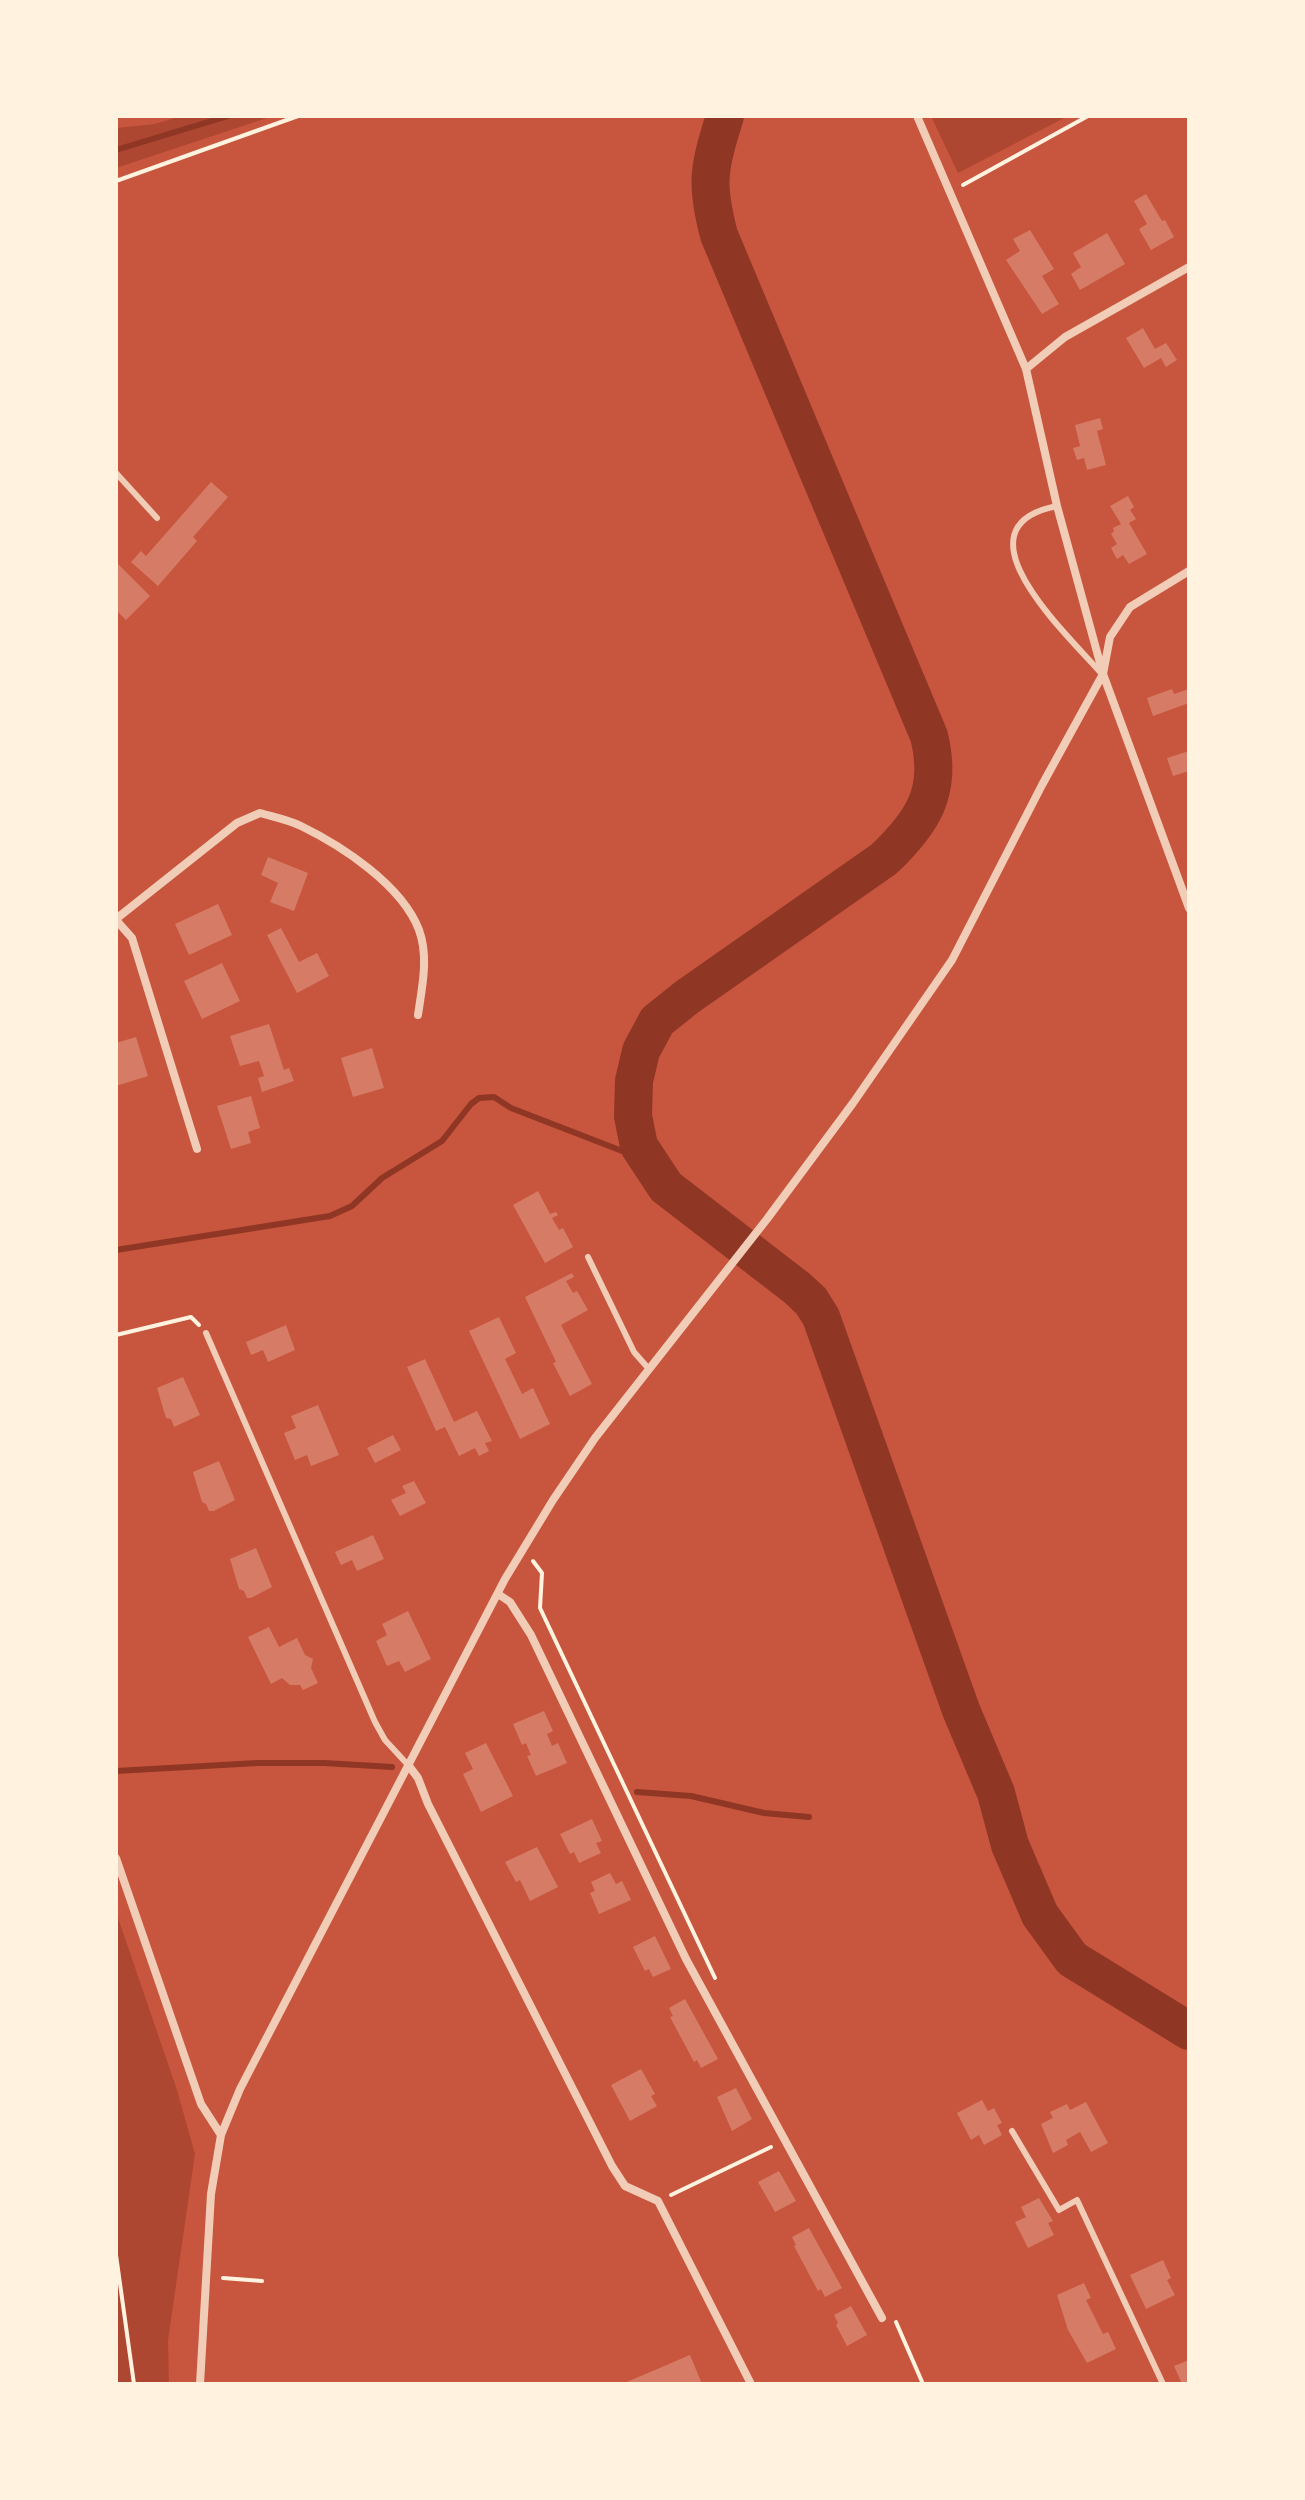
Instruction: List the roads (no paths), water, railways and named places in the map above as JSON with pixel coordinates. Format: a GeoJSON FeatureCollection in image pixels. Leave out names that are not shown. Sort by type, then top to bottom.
{"type":"FeatureCollection","features":[{"type":"Feature","properties":{"kind":"street"},"geometry":{"type":"LineString","coordinates":[[917,116],[1026,369],[1057,506],[1103,674],[1189,908]]}},
{"type":"Feature","properties":{"kind":"street"},"geometry":{"type":"LineString","coordinates":[[1026,369],[1065,337],[1189,267]]}},
{"type":"Feature","properties":{"kind":"street"},"geometry":{"type":"LineString","coordinates":[[200,2384],[211,2194],[221,2135],[240,2089],[498,1594],[595,1438],[767,1219],[952,960],[1103,674],[1110,637],[1130,607],[1189,571]]}},
{"type":"Feature","properties":{"kind":"street"},"geometry":{"type":"LineString","coordinates":[[197,1149],[132,938],[116,919],[237,823],[260,813],[300,825],[364,864],[396,893],[419,929],[425,965],[418,1015]]}},
{"type":"Feature","properties":{"kind":"street"},"geometry":{"type":"LineString","coordinates":[[498,1594],[510,1602],[531,1635],[686,1959],[882,2318]]}},
{"type":"Feature","properties":{"kind":"street"},"geometry":{"type":"LineString","coordinates":[[409,1766],[418,1778],[435,1818],[612,2166],[625,2186],[658,2201],[751,2384]]}},
{"type":"Feature","properties":{"kind":"street"},"geometry":{"type":"LineString","coordinates":[[116,1858],[201,2104],[221,2135]]}},
{"type":"Feature","properties":{"kind":"lane"},"geometry":{"type":"LineString","coordinates":[[116,473],[157,518]]}},
{"type":"Feature","properties":{"kind":"lane"},"geometry":{"type":"LineString","coordinates":[[1057,506],[1037,510],[1019,522],[1012,542],[1018,566],[1034,597],[1103,674]]}},
{"type":"Feature","properties":{"kind":"lane"},"geometry":{"type":"LineString","coordinates":[[588,1257],[634,1352],[648,1368]]}},
{"type":"Feature","properties":{"kind":"lane"},"geometry":{"type":"LineString","coordinates":[[206,1333],[375,1722],[385,1740],[409,1766]]}},
{"type":"Feature","properties":{"kind":"lane"},"geometry":{"type":"LineString","coordinates":[[1012,2131],[1059,2210],[1077,2200],[1163,2384]]}},
{"type":"Feature","properties":{"kind":"waterway"},"geometry":{"type":"LineString","coordinates":[[116,150],[228,116]]}},
{"type":"Feature","properties":{"kind":"waterway"},"geometry":{"type":"LineString","coordinates":[[725,116],[711,175],[712,201],[719,235],[929,736],[933,773],[931,789],[919,818],[884,859],[657,1021],[641,1051],[634,1081],[633,1116],[639,1146],[666,1187],[797,1288],[811,1301],[821,1317],[961,1710],[996,1793],[1010,1845],[1040,1915],[1072,1959],[1189,2031]]}},
{"type":"Feature","properties":{"kind":"waterway"},"geometry":{"type":"LineString","coordinates":[[116,1250],[330,1216],[352,1206],[382,1178],[442,1141],[479,1098],[494,1097],[511,1108],[648,1161]]}},
{"type":"Feature","properties":{"kind":"waterway"},"geometry":{"type":"LineString","coordinates":[[116,1771],[257,1763],[392,1767]]}},
{"type":"Feature","properties":{"kind":"waterway"},"geometry":{"type":"LineString","coordinates":[[637,1792],[691,1796],[764,1813],[809,1817]]}}]}
